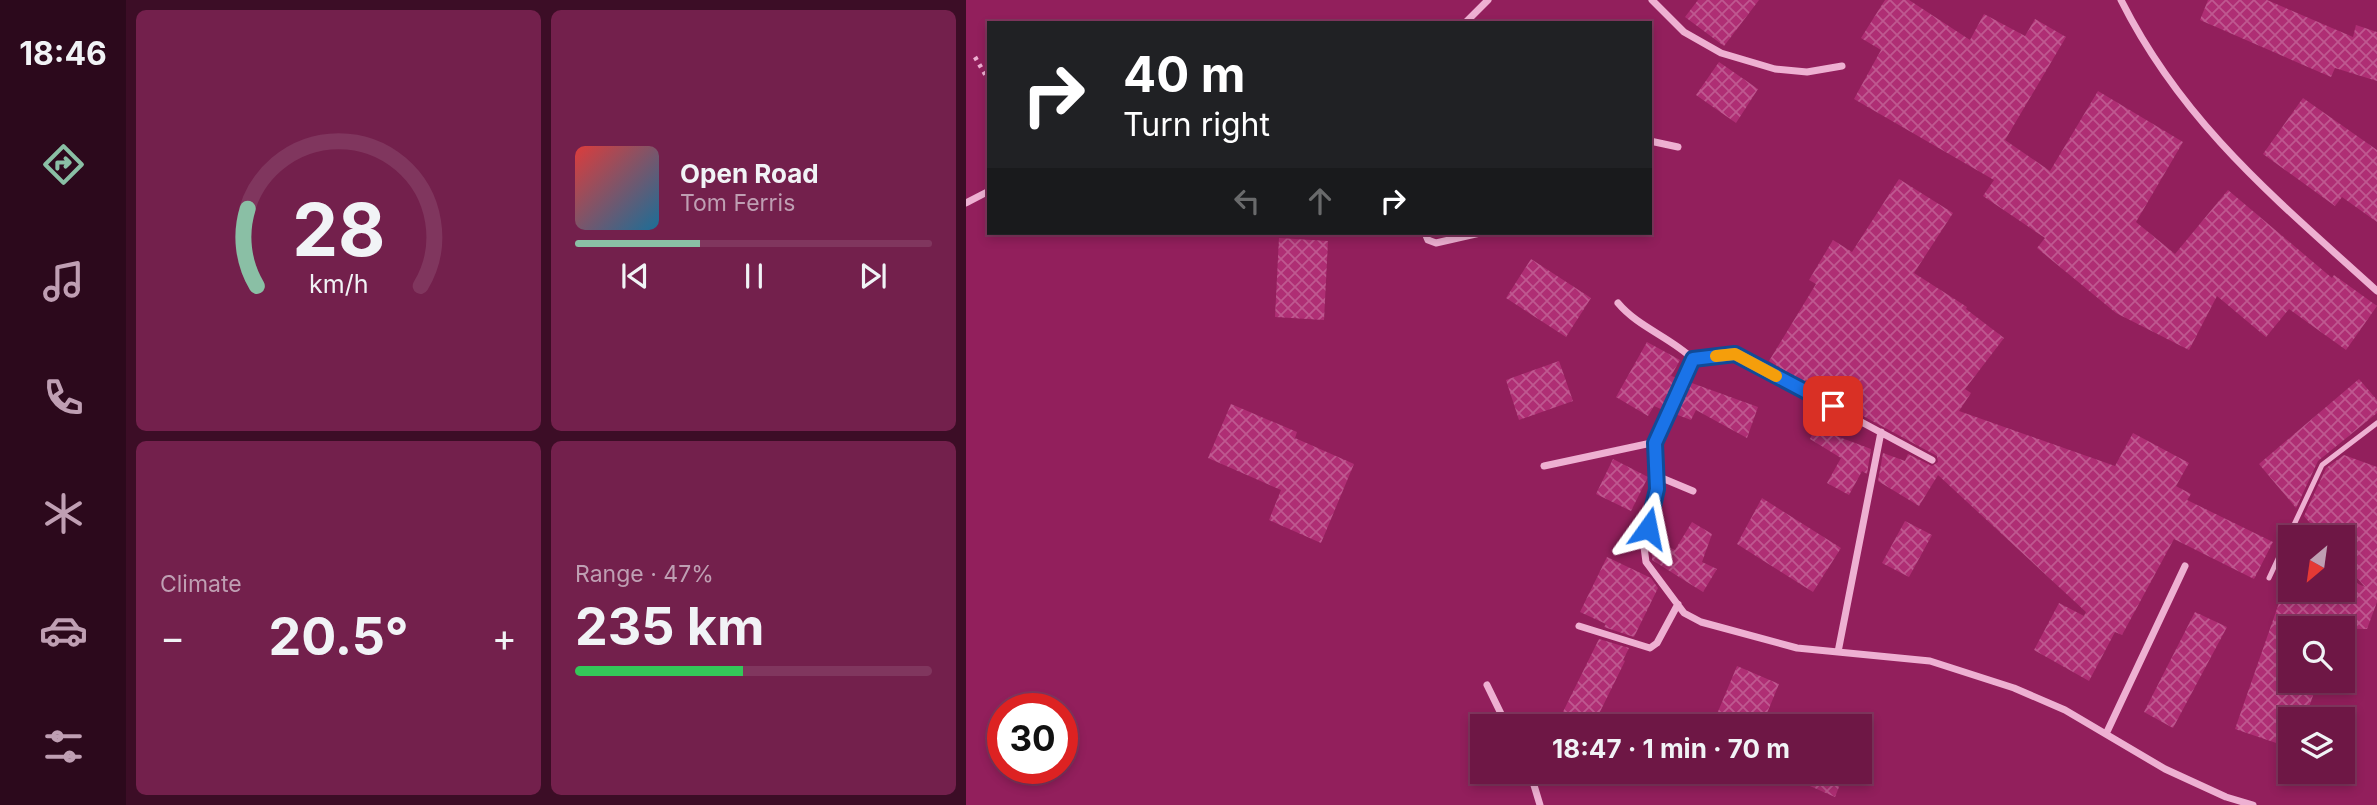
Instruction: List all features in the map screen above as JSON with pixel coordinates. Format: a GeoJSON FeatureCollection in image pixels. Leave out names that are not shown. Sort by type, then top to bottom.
{"type":"FeatureCollection","features":[{"type":"Feature","properties":{"kind":"street"},"geometry":{"type":"LineString","coordinates":[[1469,21],[1488,0]]}},
{"type":"Feature","properties":{"kind":"street"},"geometry":{"type":"LineString","coordinates":[[1652,0],[1685,32],[1721,53],[1775,69],[1807,72],[1842,66]]}},
{"type":"Feature","properties":{"kind":"street"},"geometry":{"type":"LineString","coordinates":[[2122,0],[2176,90],[2219,144],[2252,178],[2377,290]]}},
{"type":"Feature","properties":{"kind":"street"},"geometry":{"type":"LineString","coordinates":[[1652,141],[1678,147]]}},
{"type":"Feature","properties":{"kind":"street"},"geometry":{"type":"LineString","coordinates":[[966,203],[987,192]]}},
{"type":"Feature","properties":{"kind":"street"},"geometry":{"type":"LineString","coordinates":[[1426,235],[1427,240],[1436,243],[1471,235]]}},
{"type":"Feature","properties":{"kind":"street"},"geometry":{"type":"LineString","coordinates":[[1618,303],[1627,313],[1680,346],[1693,359]]}},
{"type":"Feature","properties":{"kind":"street"},"geometry":{"type":"LineString","coordinates":[[1693,359],[1735,354],[1932,460]]}},
{"type":"Feature","properties":{"kind":"street"},"geometry":{"type":"LineString","coordinates":[[1693,359],[1656,442],[1657,489],[1644,547],[1646,562],[1684,613],[1701,622],[1797,648],[1930,661],[2014,688],[2065,710],[2165,769],[2226,797],[2253,805]]}},
{"type":"Feature","properties":{"kind":"street"},"geometry":{"type":"LineString","coordinates":[[1838,652],[1881,432]]}},
{"type":"Feature","properties":{"kind":"street"},"geometry":{"type":"LineString","coordinates":[[1545,467],[1656,442]]}},
{"type":"Feature","properties":{"kind":"street"},"geometry":{"type":"LineString","coordinates":[[1657,476],[1693,491]]}},
{"type":"Feature","properties":{"kind":"street"},"geometry":{"type":"LineString","coordinates":[[2106,734],[2185,566]]}},
{"type":"Feature","properties":{"kind":"street"},"geometry":{"type":"LineString","coordinates":[[1579,626],[1650,648],[1657,643],[1678,604]]}},
{"type":"Feature","properties":{"kind":"street"},"geometry":{"type":"LineString","coordinates":[[1487,685],[1501,714]]}},
{"type":"Feature","properties":{"kind":"street"},"geometry":{"type":"LineString","coordinates":[[1534,784],[1540,805]]}},
{"type":"Feature","properties":{"kind":"lane"},"geometry":{"type":"LineString","coordinates":[[2269,578],[2322,465],[2377,423]]}},
{"type":"Feature","properties":{"kind":"path"},"geometry":{"type":"LineString","coordinates":[[975,57],[987,78]]}},
{"type":"Feature","properties":{"kind":"building"},"geometry":{"type":"Polygon","coordinates":[[[1698,0],[1759,0],[1724,46],[1685,17],[1698,0]]]}},
{"type":"Feature","properties":{"kind":"building"},"geometry":{"type":"Polygon","coordinates":[[[1885,0],[1909,0],[1970,40],[1984,14],[2025,36],[2035,19],[2066,37],[2005,140],[2050,171],[2098,91],[2183,142],[2136,222],[2175,254],[2228,190],[2332,278],[2334,275],[2377,306],[2346,350],[2289,309],[2266,337],[2217,296],[2189,350],[2116,313],[2037,248],[2045,238],[1983,196],[1994,180],[1854,99],[1881,50],[1861,38],[1885,0]]]}},
{"type":"Feature","properties":{"kind":"building"},"geometry":{"type":"Polygon","coordinates":[[[2208,0],[2267,0],[2353,37],[2356,25],[2377,32],[2377,81],[2335,68],[2331,77],[2200,20],[2208,0]]]}},
{"type":"Feature","properties":{"kind":"building"},"geometry":{"type":"Polygon","coordinates":[[[1719,62],[1758,89],[1736,123],[1696,95],[1719,62]]]}},
{"type":"Feature","properties":{"kind":"building"},"geometry":{"type":"Polygon","coordinates":[[[2303,98],[2377,150],[2377,222],[2342,197],[2335,206],[2263,154],[2303,98]]]}},
{"type":"Feature","properties":{"kind":"building"},"geometry":{"type":"Polygon","coordinates":[[[1899,179],[1953,213],[1914,273],[1967,307],[1966,309],[2004,338],[1965,389],[1971,393],[1959,411],[2115,466],[2133,433],[2189,463],[2176,486],[2191,494],[2187,500],[2273,542],[2254,579],[2174,539],[2122,635],[2115,632],[2089,681],[2034,650],[2059,603],[2084,616],[2086,612],[1938,475],[1919,506],[1878,481],[1883,453],[1905,461],[1908,454],[1932,466],[1938,462],[1937,456],[1828,397],[1769,361],[1816,284],[1809,280],[1833,240],[1852,252],[1899,179]]]}},
{"type":"Feature","properties":{"kind":"building"},"geometry":{"type":"Polygon","coordinates":[[[1279,238],[1328,241],[1324,320],[1275,317],[1279,238]]]}},
{"type":"Feature","properties":{"kind":"building"},"geometry":{"type":"Polygon","coordinates":[[[1531,259],[1591,298],[1566,337],[1506,298],[1531,259]]]}},
{"type":"Feature","properties":{"kind":"building"},"geometry":{"type":"Polygon","coordinates":[[[1647,342],[1680,360],[1671,376],[1678,378],[1663,410],[1654,406],[1648,416],[1616,397],[1647,342]]]}},
{"type":"Feature","properties":{"kind":"building"},"geometry":{"type":"Polygon","coordinates":[[[1559,361],[1573,401],[1519,420],[1506,380],[1559,361]]]}},
{"type":"Feature","properties":{"kind":"building"},"geometry":{"type":"Polygon","coordinates":[[[2359,379],[2377,400],[2377,413],[2318,461],[2296,508],[2259,464],[2359,379]]]}},
{"type":"Feature","properties":{"kind":"building"},"geometry":{"type":"Polygon","coordinates":[[[1689,382],[1758,407],[1747,438],[1696,410],[1691,420],[1675,414],[1689,382]]]}},
{"type":"Feature","properties":{"kind":"building"},"geometry":{"type":"Polygon","coordinates":[[[1231,404],[1297,432],[1295,438],[1354,464],[1321,543],[1269,520],[1281,490],[1208,458],[1231,404]]]}},
{"type":"Feature","properties":{"kind":"building"},"geometry":{"type":"Polygon","coordinates":[[[1815,428],[1871,449],[1867,474],[1862,471],[1849,495],[1827,483],[1841,458],[1810,439],[1815,428]]]}},
{"type":"Feature","properties":{"kind":"building"},"geometry":{"type":"Polygon","coordinates":[[[2344,455],[2377,467],[2377,602],[2367,629],[2355,629],[2355,616],[2278,616],[2278,693],[2314,693],[2309,707],[2278,707],[2278,744],[2235,729],[2279,602],[2356,602],[2356,583],[2365,587],[2356,577],[2356,525],[2312,525],[2304,516],[2326,468],[2344,455]]]}},
{"type":"Feature","properties":{"kind":"building"},"geometry":{"type":"Polygon","coordinates":[[[1613,459],[1648,477],[1631,511],[1596,494],[1613,459]]]}},
{"type":"Feature","properties":{"kind":"building"},"geometry":{"type":"Polygon","coordinates":[[[1762,498],[1841,548],[1813,592],[1737,544],[1762,498]]]}},
{"type":"Feature","properties":{"kind":"building"},"geometry":{"type":"Polygon","coordinates":[[[1905,521],[1932,535],[1909,577],[1882,563],[1905,521]]]}},
{"type":"Feature","properties":{"kind":"building"},"geometry":{"type":"Polygon","coordinates":[[[1692,522],[1712,534],[1702,562],[1717,569],[1703,592],[1652,560],[1652,539],[1675,550],[1692,522]]]}},
{"type":"Feature","properties":{"kind":"building"},"geometry":{"type":"Polygon","coordinates":[[[1607,557],[1651,578],[1658,588],[1634,637],[1604,627],[1606,624],[1580,612],[1607,557]]]}},
{"type":"Feature","properties":{"kind":"building"},"geometry":{"type":"Polygon","coordinates":[[[2195,612],[2227,627],[2173,728],[2144,712],[2195,612]]]}},
{"type":"Feature","properties":{"kind":"building"},"geometry":{"type":"Polygon","coordinates":[[[1599,639],[1629,648],[1599,714],[1562,714],[1599,639]]]}},
{"type":"Feature","properties":{"kind":"building"},"geometry":{"type":"Polygon","coordinates":[[[1737,666],[1779,684],[1767,714],[1717,714],[1737,666]]]}},
{"type":"Feature","properties":{"kind":"building"},"geometry":{"type":"Polygon","coordinates":[[[1805,784],[1840,784],[1835,797],[1805,784]]]}},
{"type":"Feature","properties":{"kind":"slow traffic"},"geometry":{"type":"LineString","coordinates":[[1716,356],[1735,354],[1776,376]]}},
{"type":"Feature","properties":{"kind":"route"},"geometry":{"type":"LineString","coordinates":[[1648,528],[1657,489],[1655,443],[1693,359],[1735,354],[1833,406]]}}]}
